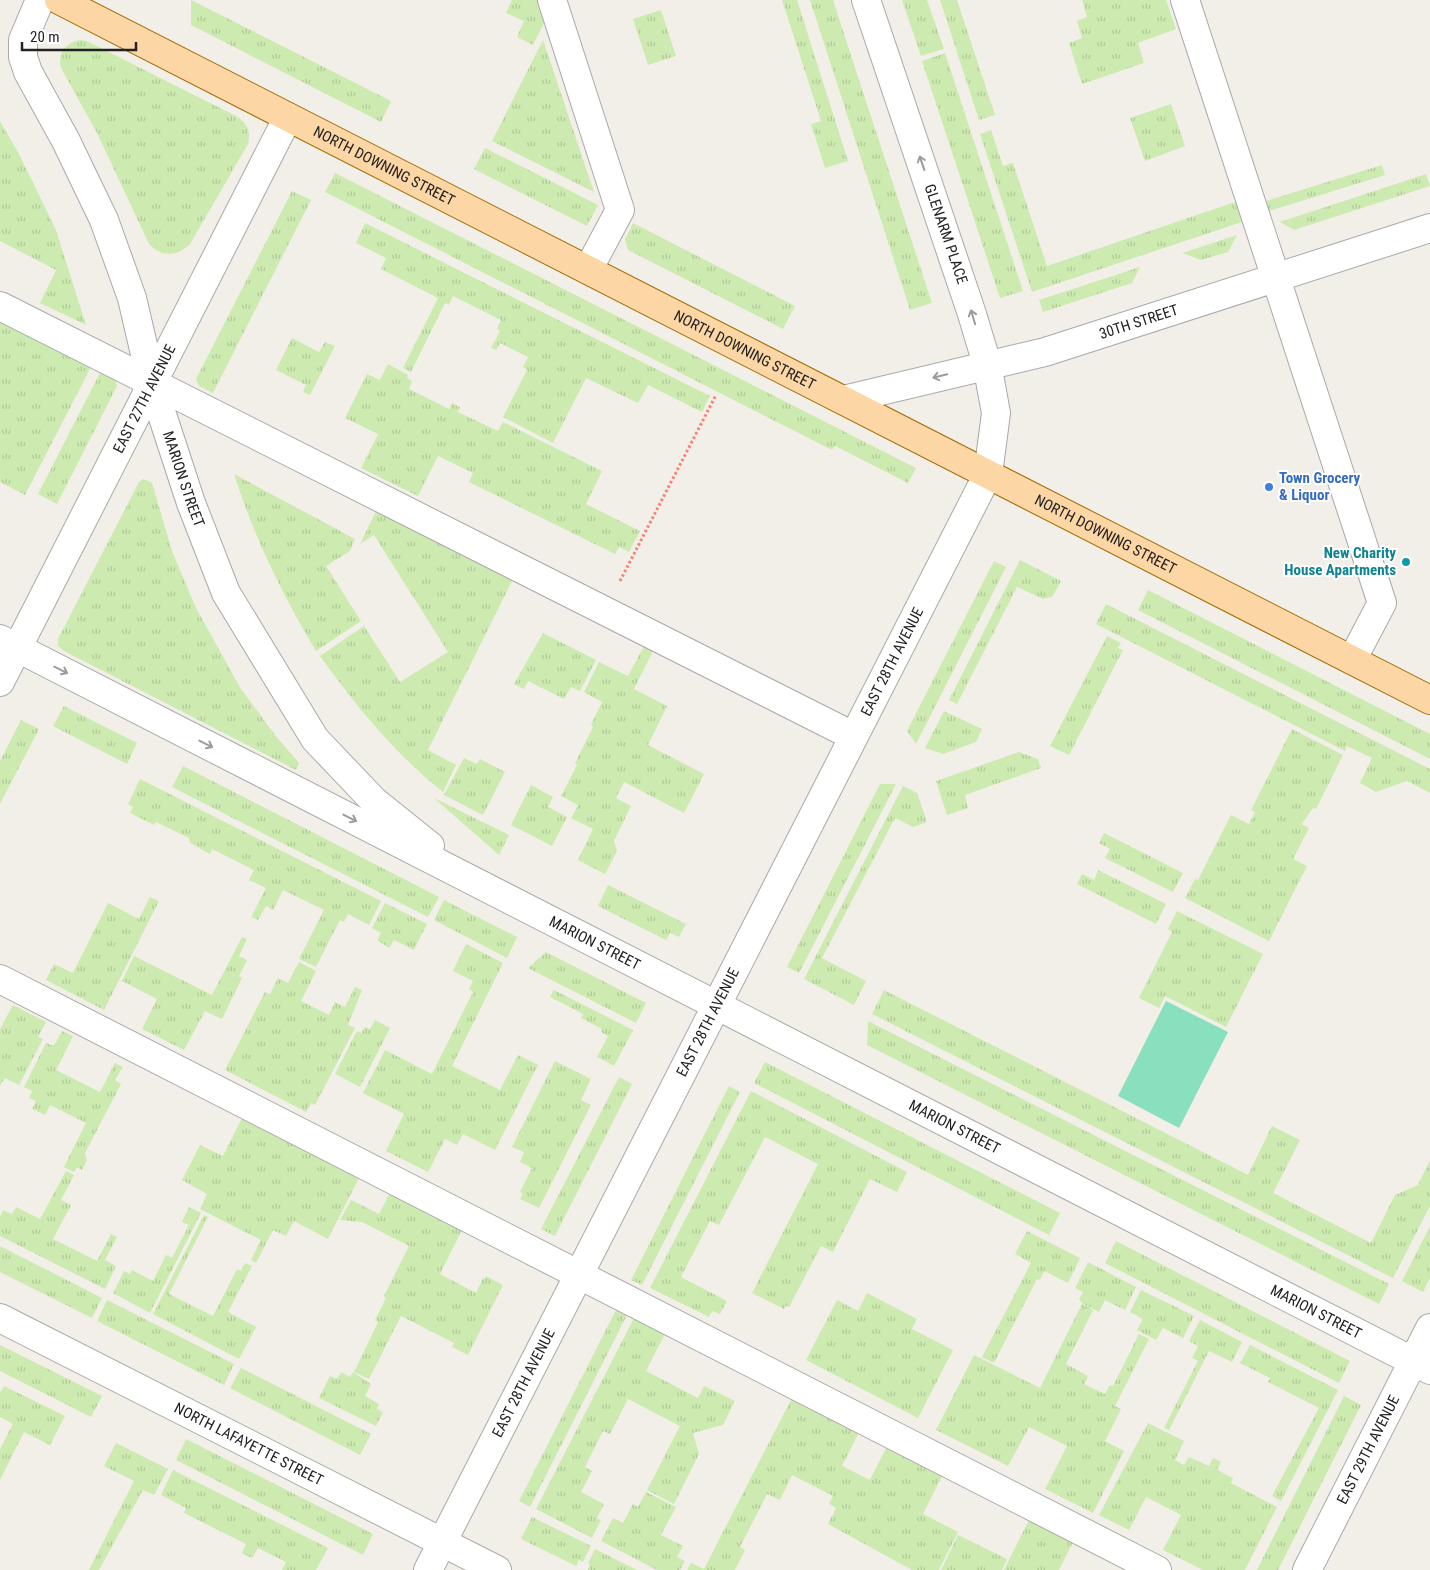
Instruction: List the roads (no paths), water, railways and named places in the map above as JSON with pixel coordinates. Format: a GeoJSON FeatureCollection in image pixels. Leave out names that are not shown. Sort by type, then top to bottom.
{"type":"FeatureCollection","features":[{"type":"Feature","properties":{"kind":"main road","name":"NORTH DOWNING STREET"},"geometry":{"type":"LineString","coordinates":[[59,0],[1430,700]]}},
{"type":"Feature","properties":{"kind":"street","name":"MARION STREET"},"geometry":{"type":"LineString","coordinates":[[40,0],[23,40],[23,57],[28,72],[66,141],[104,220],[132,298],[152,384],[191,503],[226,593],[315,739],[374,801],[481,885]]}},
{"type":"Feature","properties":{"kind":"street"},"geometry":{"type":"LineString","coordinates":[[552,0],[620,210],[588,270]]}},
{"type":"Feature","properties":{"kind":"street","name":"GLENARM PLACE"},"geometry":{"type":"LineString","coordinates":[[866,0],[972,314],[987,364],[996,413],[988,474]]}},
{"type":"Feature","properties":{"kind":"street"},"geometry":{"type":"LineString","coordinates":[[1185,0],[1382,603],[1352,660]]}},
{"type":"Feature","properties":{"kind":"street","name":"EAST 27TH AVENUE"},"geometry":{"type":"LineString","coordinates":[[0,682],[9,643],[152,384],[288,117]]}},
{"type":"Feature","properties":{"kind":"street","name":"30TH STREET"},"geometry":{"type":"LineString","coordinates":[[843,400],[987,364],[1045,352],[1430,228]]}},
{"type":"Feature","properties":{"kind":"street"},"geometry":{"type":"LineString","coordinates":[[0,306],[854,736]]}},
{"type":"Feature","properties":{"kind":"street","name":"EAST 28TH AVENUE"},"geometry":{"type":"LineString","coordinates":[[428,1570],[988,474]]}},
{"type":"Feature","properties":{"kind":"street","name":"MARION STREET"},"geometry":{"type":"LineString","coordinates":[[9,643],[1422,1366]]}},
{"type":"Feature","properties":{"kind":"street"},"geometry":{"type":"LineString","coordinates":[[0,979],[1157,1570]]}},
{"type":"Feature","properties":{"kind":"street","name":"NORTH LAFAYETTE STREET"},"geometry":{"type":"LineString","coordinates":[[0,1318],[496,1570]]}},
{"type":"Feature","properties":{"kind":"street","name":"EAST 29TH AVENUE"},"geometry":{"type":"LineString","coordinates":[[1307,1570],[1422,1366],[1430,1328]]}},
{"type":"Feature","properties":{"kind":"place","name":"Town Grocery & Liquor"},"geometry":{"type":"Point","coordinates":[1269,487]}},
{"type":"Feature","properties":{"kind":"place","name":"New Charity House Apartments"},"geometry":{"type":"Point","coordinates":[1406,562]}}]}
